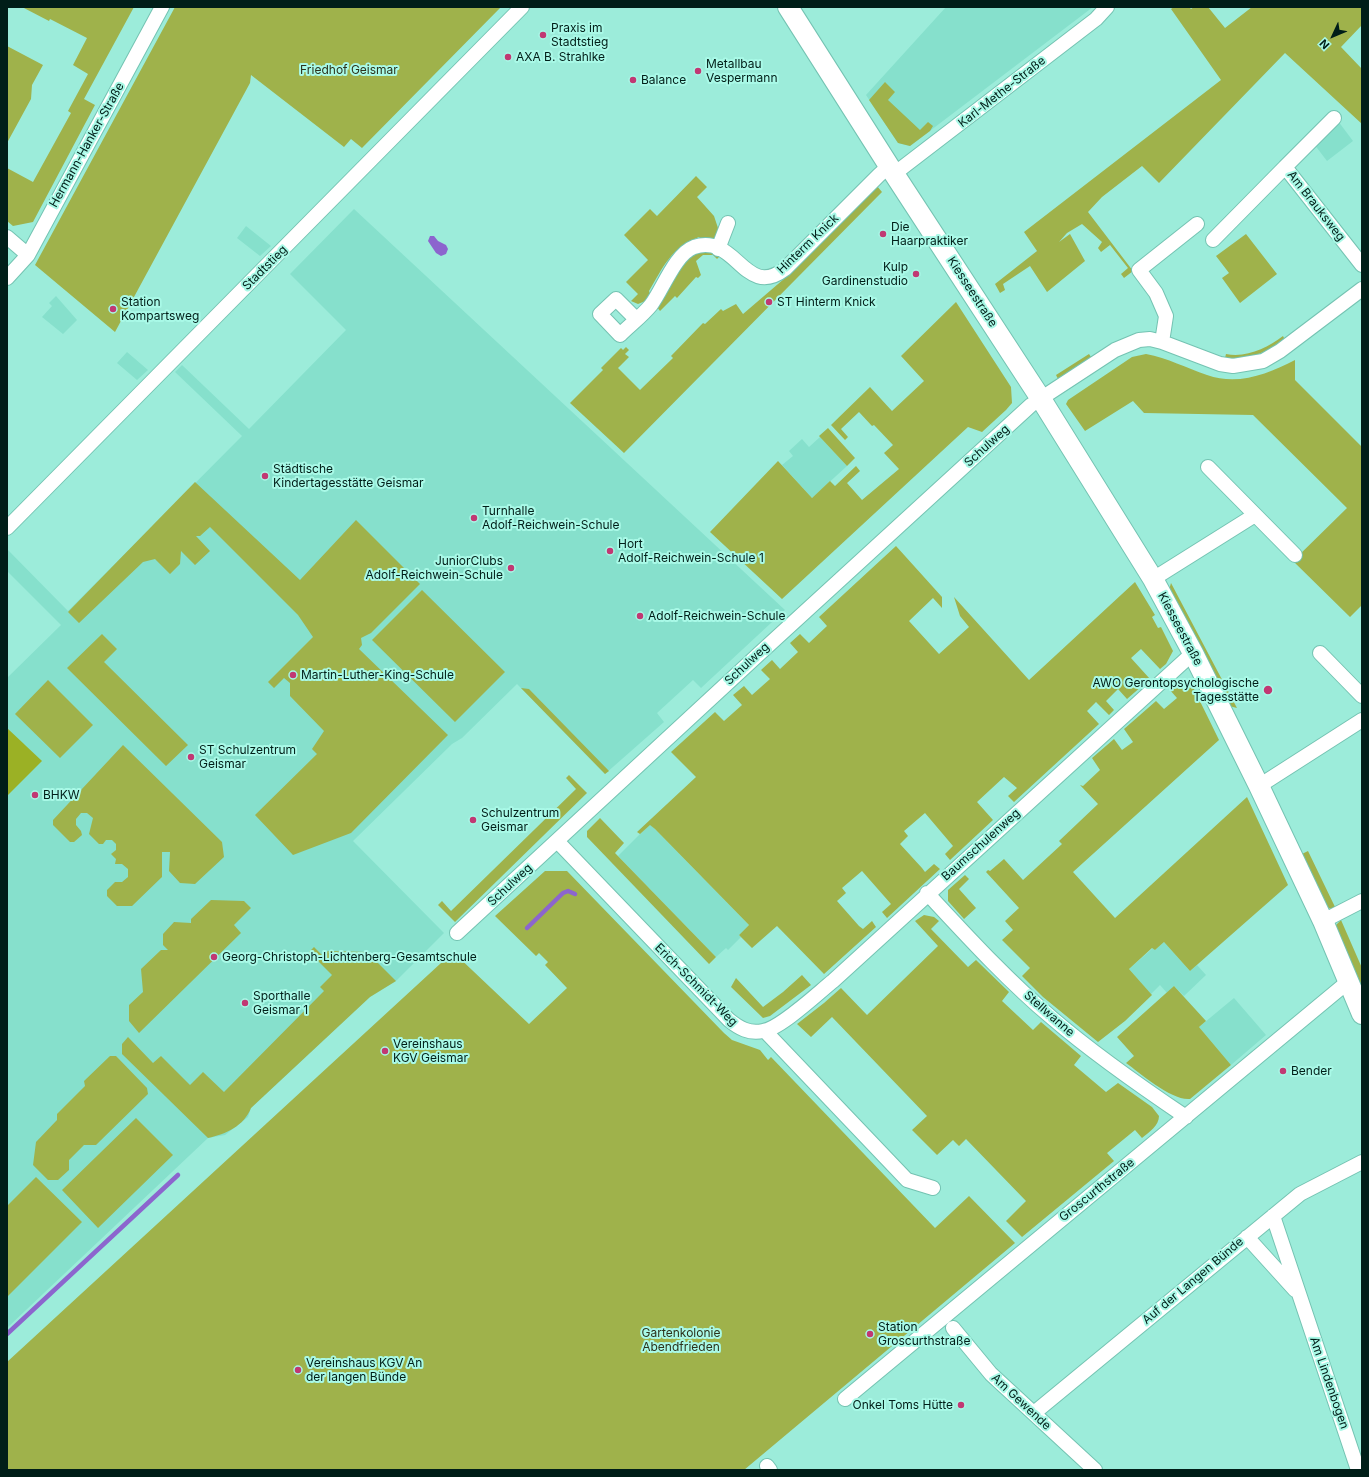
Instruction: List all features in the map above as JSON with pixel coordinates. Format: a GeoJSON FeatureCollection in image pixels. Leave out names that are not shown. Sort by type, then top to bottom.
{"type":"FeatureCollection","features":[{"type":"Feature","properties":{"kind":"street","name":"Hermann-Hanker-Straße"},"geometry":{"type":"LineString","coordinates":[[7,278],[28,255],[162,7]]}},
{"type":"Feature","properties":{"kind":"street","name":"Stadtstieg"},"geometry":{"type":"LineString","coordinates":[[7,528],[522,7]]}},
{"type":"Feature","properties":{"kind":"street","name":"Kiesseestraße"},"geometry":{"type":"LineString","coordinates":[[788,7],[1041,399],[1153,579],[1193,653],[1259,786],[1323,921],[1362,1012]]}},
{"type":"Feature","properties":{"kind":"street","name":"Karl-Methe-Straße"},"geometry":{"type":"LineString","coordinates":[[892,170],[1096,19],[1107,7]]}},
{"type":"Feature","properties":{"kind":"street","name":"Am Brauksweg"},"geometry":{"type":"LineString","coordinates":[[1213,240],[1334,118]]}},
{"type":"Feature","properties":{"kind":"street","name":"Am Brauksweg"},"geometry":{"type":"LineString","coordinates":[[1285,167],[1362,265]]}},
{"type":"Feature","properties":{"kind":"street","name":"Hinterm Knick"},"geometry":{"type":"LineString","coordinates":[[636,320],[650,305],[679,259],[694,247],[705,245],[726,252],[756,277],[774,277],[785,269],[879,175],[892,170]]}},
{"type":"Feature","properties":{"kind":"street"},"geometry":{"type":"LineString","coordinates":[[718,249],[728,222]]}},
{"type":"Feature","properties":{"kind":"street"},"geometry":{"type":"LineString","coordinates":[[1162,342],[1166,316],[1156,293],[1139,270],[1197,224]]}},
{"type":"Feature","properties":{"kind":"street"},"geometry":{"type":"LineString","coordinates":[[7,238],[28,255]]}},
{"type":"Feature","properties":{"kind":"street","name":"Schulweg"},"geometry":{"type":"LineString","coordinates":[[457,933],[1031,405],[1128,343],[1139,340],[1162,342],[1220,364],[1233,366],[1252,364],[1271,357],[1280,351],[1362,289]]}},
{"type":"Feature","properties":{"kind":"street"},"geometry":{"type":"LineString","coordinates":[[1208,467],[1295,555]]}},
{"type":"Feature","properties":{"kind":"street","name":"Kiesseestraße"},"geometry":{"type":"LineString","coordinates":[[1153,579],[1255,515]]}},
{"type":"Feature","properties":{"kind":"street","name":"Baumschulenweg"},"geometry":{"type":"LineString","coordinates":[[765,1031],[788,1017],[833,981],[927,893],[1193,653]]}},
{"type":"Feature","properties":{"kind":"street"},"geometry":{"type":"LineString","coordinates":[[1320,653],[1362,696]]}},
{"type":"Feature","properties":{"kind":"street"},"geometry":{"type":"LineString","coordinates":[[1259,786],[1362,720]]}},
{"type":"Feature","properties":{"kind":"street","name":"Erich-Schmidt-Weg"},"geometry":{"type":"LineString","coordinates":[[557,841],[729,1020],[747,1031],[765,1031]]}},
{"type":"Feature","properties":{"kind":"street","name":"Stellwanne"},"geometry":{"type":"LineString","coordinates":[[927,893],[992,962],[1050,1017],[1104,1061],[1186,1117]]}},
{"type":"Feature","properties":{"kind":"street"},"geometry":{"type":"LineString","coordinates":[[1323,921],[1362,901]]}},
{"type":"Feature","properties":{"kind":"street","name":"Groscurthstraße"},"geometry":{"type":"LineString","coordinates":[[845,1399],[1349,981]]}},
{"type":"Feature","properties":{"kind":"street"},"geometry":{"type":"LineString","coordinates":[[765,1031],[907,1180],[933,1188]]}},
{"type":"Feature","properties":{"kind":"street","name":"Auf der Langen Bünde"},"geometry":{"type":"LineString","coordinates":[[1034,1413],[1300,1194],[1362,1162]]}},
{"type":"Feature","properties":{"kind":"street","name":"Am Lindenbogen"},"geometry":{"type":"LineString","coordinates":[[1273,1216],[1358,1470]]}},
{"type":"Feature","properties":{"kind":"street","name":"Am Lindenbogen"},"geometry":{"type":"LineString","coordinates":[[1247,1237],[1299,1295]]}},
{"type":"Feature","properties":{"kind":"street","name":"Am Gewende"},"geometry":{"type":"LineString","coordinates":[[953,1328],[990,1374],[1095,1470]]}},
{"type":"Feature","properties":{"kind":"shaded area"},"geometry":{"type":"Polygon","coordinates":[[[946,7],[1093,7],[910,146],[898,143],[866,95],[946,7]]]}},
{"type":"Feature","properties":{"kind":"shaded area"},"geometry":{"type":"Polygon","coordinates":[[[1338,121],[1353,141],[1327,161],[1314,144],[1338,121]]]}},
{"type":"Feature","properties":{"kind":"shaded area"},"geometry":{"type":"Polygon","coordinates":[[[354,209],[785,610],[701,688],[693,680],[657,713],[664,722],[605,774],[517,684],[462,738],[452,744],[353,841],[444,933],[396,981],[370,997],[251,1108],[248,1117],[225,1135],[208,1138],[7,1328],[7,678],[61,625],[7,571],[7,549],[68,611],[242,436],[175,372],[182,365],[249,429],[346,330],[290,274],[354,209]]]}},
{"type":"Feature","properties":{"kind":"shaded area"},"geometry":{"type":"Polygon","coordinates":[[[246,226],[271,246],[260,256],[237,238],[246,226]]]}},
{"type":"Feature","properties":{"kind":"shaded area"},"geometry":{"type":"Polygon","coordinates":[[[430,236],[434,236],[438,241],[446,245],[448,249],[446,254],[441,256],[436,253],[428,241],[430,236]]]}},
{"type":"Feature","properties":{"kind":"shaded area"},"geometry":{"type":"Polygon","coordinates":[[[56,296],[77,320],[63,334],[42,317],[52,306],[49,303],[56,296]]]}},
{"type":"Feature","properties":{"kind":"shaded area"},"geometry":{"type":"Polygon","coordinates":[[[127,352],[148,370],[137,380],[117,363],[127,352]]]}},
{"type":"Feature","properties":{"kind":"shaded area"},"geometry":{"type":"Polygon","coordinates":[[[820,437],[847,466],[812,498],[782,465],[793,456],[789,451],[802,439],[809,447],[820,437]]]}},
{"type":"Feature","properties":{"kind":"shaded area"},"geometry":{"type":"Polygon","coordinates":[[[650,824],[749,925],[739,935],[741,937],[728,950],[726,948],[716,957],[618,856],[650,824]]]}},
{"type":"Feature","properties":{"kind":"shaded area"},"geometry":{"type":"Polygon","coordinates":[[[1164,942],[1190,971],[1197,965],[1206,975],[1184,996],[1174,986],[1167,993],[1160,985],[1151,994],[1129,969],[1153,948],[1155,950],[1164,942]]]}},
{"type":"Feature","properties":{"kind":"shaded area"},"geometry":{"type":"Polygon","coordinates":[[[1234,998],[1266,1035],[1231,1065],[1199,1027],[1234,998]]]}},
{"type":"Feature","properties":{"kind":"green space"},"geometry":{"type":"Polygon","coordinates":[[[22,7],[134,7],[84,99],[95,105],[33,222],[13,226],[7,221],[7,168],[33,182],[71,113],[68,111],[88,74],[73,65],[87,38],[50,19],[49,21],[22,7]]]}},
{"type":"Feature","properties":{"kind":"green space","name":"Friedhof Geismar"},"geometry":{"type":"Polygon","coordinates":[[[175,7],[501,7],[362,148],[351,139],[344,147],[251,75],[250,83],[115,332],[35,265],[175,7]]]}},
{"type":"Feature","properties":{"kind":"green space"},"geometry":{"type":"Polygon","coordinates":[[[1174,7],[1189,7],[1191,9],[1194,7],[1208,7],[1225,28],[1252,7],[1362,7],[1362,25],[1341,47],[1362,69],[1362,124],[1285,53],[1159,183],[1142,166],[1102,197],[1088,212],[1133,271],[1124,278],[1121,274],[1128,268],[1110,245],[1101,252],[1098,248],[1102,242],[1082,224],[1067,233],[1059,242],[1070,234],[1085,261],[1047,292],[1030,266],[1003,284],[1005,290],[1000,293],[995,284],[1037,251],[1024,232],[1221,80],[1171,9],[1174,7]]]}},
{"type":"Feature","properties":{"kind":"green space"},"geometry":{"type":"Polygon","coordinates":[[[7,46],[43,65],[32,85],[31,99],[7,143],[7,46]]]}},
{"type":"Feature","properties":{"kind":"green space"},"geometry":{"type":"Polygon","coordinates":[[[885,82],[895,92],[888,100],[920,130],[928,122],[933,126],[930,131],[910,146],[898,143],[869,100],[885,82]]]}},
{"type":"Feature","properties":{"kind":"green space"},"geometry":{"type":"Polygon","coordinates":[[[696,176],[707,187],[697,197],[714,216],[720,234],[713,240],[702,241],[699,237],[681,247],[674,253],[664,266],[649,291],[651,296],[648,300],[638,304],[631,301],[638,294],[626,282],[648,260],[624,235],[650,209],[657,216],[696,176]]]}},
{"type":"Feature","properties":{"kind":"green space"},"geometry":{"type":"Polygon","coordinates":[[[877,186],[882,192],[624,453],[570,403],[603,370],[601,368],[621,348],[623,350],[626,347],[629,350],[625,354],[629,357],[618,368],[640,390],[673,358],[671,356],[703,323],[705,324],[721,309],[723,311],[736,304],[743,314],[785,278],[877,186]]]}},
{"type":"Feature","properties":{"kind":"green space"},"geometry":{"type":"Polygon","coordinates":[[[1246,234],[1277,274],[1240,303],[1222,278],[1229,273],[1216,256],[1246,234]]]}},
{"type":"Feature","properties":{"kind":"green space"},"geometry":{"type":"Polygon","coordinates":[[[702,251],[716,253],[719,257],[717,259],[713,255],[703,255],[696,261],[701,275],[698,278],[696,277],[677,298],[675,296],[660,311],[657,307],[685,260],[702,251]]]}},
{"type":"Feature","properties":{"kind":"green space"},"geometry":{"type":"Polygon","coordinates":[[[956,302],[1011,387],[1012,403],[982,432],[968,427],[782,599],[710,532],[778,461],[812,498],[830,481],[835,486],[856,466],[860,471],[847,483],[862,500],[899,469],[884,453],[893,445],[859,412],[841,429],[848,437],[845,440],[831,425],[870,387],[892,411],[924,381],[901,356],[956,302]]]}},
{"type":"Feature","properties":{"kind":"green space"},"geometry":{"type":"Polygon","coordinates":[[[1283,336],[1285,340],[1264,352],[1249,357],[1225,358],[1226,354],[1242,355],[1256,351],[1283,336]]]}},
{"type":"Feature","properties":{"kind":"green space"},"geometry":{"type":"Polygon","coordinates":[[[1089,354],[1091,357],[1058,379],[1056,375],[1089,354]]]}},
{"type":"Feature","properties":{"kind":"green space"},"geometry":{"type":"Polygon","coordinates":[[[1146,354],[1207,375],[1230,379],[1241,379],[1263,374],[1295,360],[1295,380],[1362,447],[1362,605],[1350,617],[1293,561],[1347,508],[1253,415],[1144,413],[1133,401],[1085,431],[1066,404],[1068,400],[1132,357],[1146,354]]]}},
{"type":"Feature","properties":{"kind":"green space"},"geometry":{"type":"Polygon","coordinates":[[[828,428],[855,458],[847,466],[819,436],[828,428]]]}},
{"type":"Feature","properties":{"kind":"green space"},"geometry":{"type":"Polygon","coordinates":[[[195,482],[300,580],[356,520],[420,584],[371,633],[361,638],[362,645],[359,649],[448,735],[351,833],[293,855],[255,815],[317,754],[312,749],[324,731],[290,696],[290,683],[284,678],[274,688],[268,682],[313,637],[298,615],[210,527],[200,536],[196,536],[210,551],[195,565],[181,551],[180,564],[170,574],[155,559],[143,562],[79,623],[68,612],[195,482]]]}},
{"type":"Feature","properties":{"kind":"green space"},"geometry":{"type":"Polygon","coordinates":[[[896,546],[942,597],[942,608],[933,598],[909,621],[939,654],[969,627],[960,616],[954,597],[1029,680],[1135,582],[1155,615],[1152,617],[1158,628],[1161,627],[1173,651],[1166,664],[1160,669],[1141,649],[1131,658],[1150,679],[1127,699],[1118,689],[1106,701],[1114,710],[1109,715],[1096,702],[1087,711],[1099,724],[1014,802],[1008,796],[1017,788],[1004,777],[977,802],[993,820],[950,860],[945,854],[953,846],[925,813],[904,831],[908,836],[900,844],[925,872],[934,864],[940,869],[887,918],[882,912],[891,904],[862,871],[842,888],[846,893],[837,901],[863,929],[872,921],[876,927],[824,974],[777,926],[752,948],[739,935],[749,925],[655,829],[650,825],[640,834],[637,832],[696,777],[671,752],[715,712],[724,721],[742,705],[733,695],[744,686],[752,695],[770,679],[761,670],[772,660],[780,669],[798,652],[790,643],[800,634],[809,643],[827,626],[819,617],[896,546]]]}},
{"type":"Feature","properties":{"kind":"green space"},"geometry":{"type":"Polygon","coordinates":[[[1171,583],[1237,708],[1229,706],[1169,590],[1171,583]]]}},
{"type":"Feature","properties":{"kind":"green space"},"geometry":{"type":"Polygon","coordinates":[[[422,590],[505,672],[455,722],[372,640],[422,590]]]}},
{"type":"Feature","properties":{"kind":"green space"},"geometry":{"type":"Polygon","coordinates":[[[102,634],[117,649],[104,662],[188,745],[166,766],[67,668],[102,634]]]}},
{"type":"Feature","properties":{"kind":"green space"},"geometry":{"type":"Polygon","coordinates":[[[48,680],[93,725],[60,758],[15,714],[48,680]]]}},
{"type":"Feature","properties":{"kind":"green space"},"geometry":{"type":"Polygon","coordinates":[[[1180,681],[1189,683],[1193,687],[1219,740],[1073,872],[1115,918],[1247,797],[1288,885],[1190,971],[1164,942],[1155,950],[1152,948],[1129,969],[1152,995],[1125,1021],[1098,1042],[1043,997],[1022,976],[1030,968],[1002,940],[1013,930],[1005,921],[1019,908],[986,872],[988,870],[990,871],[1004,859],[1023,880],[1062,844],[1059,841],[1098,804],[1080,785],[1083,786],[1100,770],[1092,758],[1114,739],[1122,750],[1133,742],[1124,729],[1156,701],[1164,709],[1177,698],[1169,689],[1180,681]]]}},
{"type":"Feature","properties":{"kind":"green space"},"geometry":{"type":"Polygon","coordinates":[[[521,688],[529,689],[609,771],[605,774],[521,688]]]}},
{"type":"Feature","properties":{"kind":"green space"},"geometry":{"type":"Polygon","coordinates":[[[7,728],[42,761],[7,796],[7,728]]]}},
{"type":"Feature","properties":{"kind":"green space"},"geometry":{"type":"Polygon","coordinates":[[[123,745],[222,842],[224,857],[195,884],[180,883],[169,871],[170,852],[162,852],[162,877],[132,906],[117,906],[107,896],[107,890],[115,882],[122,882],[128,877],[128,869],[122,864],[115,864],[116,859],[111,854],[116,850],[116,844],[112,840],[106,840],[103,844],[99,844],[89,834],[93,818],[87,813],[81,813],[76,819],[76,825],[81,831],[82,835],[74,842],[70,842],[53,825],[53,820],[123,745]]]}},
{"type":"Feature","properties":{"kind":"green space"},"geometry":{"type":"Polygon","coordinates":[[[569,775],[587,793],[455,922],[438,905],[442,901],[451,911],[576,789],[566,778],[569,775]]]}},
{"type":"Feature","properties":{"kind":"green space"},"geometry":{"type":"Polygon","coordinates":[[[600,818],[624,843],[615,853],[716,957],[709,964],[587,837],[587,831],[600,818]]]}},
{"type":"Feature","properties":{"kind":"green space"},"geometry":{"type":"Polygon","coordinates":[[[1308,851],[1336,909],[1327,908],[1300,855],[1308,851]]]}},
{"type":"Feature","properties":{"kind":"green space","name":"Gartenkolonie Abendfrieden"},"geometry":{"type":"Polygon","coordinates":[[[545,871],[567,871],[724,1033],[732,1040],[760,1050],[768,1060],[771,1057],[935,1228],[969,1196],[1015,1243],[744,1470],[7,1470],[7,1362],[453,952],[529,1024],[567,988],[545,965],[548,962],[539,953],[536,956],[495,916],[545,871]]]}},
{"type":"Feature","properties":{"kind":"green space"},"geometry":{"type":"Polygon","coordinates":[[[965,875],[969,879],[959,889],[976,908],[964,919],[948,901],[948,890],[965,875]]]}},
{"type":"Feature","properties":{"kind":"green space"},"geometry":{"type":"Polygon","coordinates":[[[211,900],[244,901],[251,908],[234,925],[241,933],[139,1033],[129,1021],[129,1005],[143,992],[141,969],[161,950],[168,950],[163,945],[163,934],[174,922],[191,923],[191,919],[211,900]]]}},
{"type":"Feature","properties":{"kind":"green space"},"geometry":{"type":"Polygon","coordinates":[[[924,915],[934,917],[939,921],[931,929],[968,967],[976,960],[1009,992],[1002,1001],[1033,1030],[1041,1022],[1081,1056],[1074,1065],[1106,1092],[1118,1083],[1152,1107],[1159,1116],[1159,1120],[1155,1126],[1142,1138],[1135,1130],[1107,1153],[1114,1161],[1022,1237],[1006,1221],[1026,1201],[966,1139],[959,1146],[953,1140],[937,1155],[912,1130],[927,1116],[832,1017],[811,1037],[797,1024],[841,988],[867,1015],[938,946],[915,921],[924,915]]]}},
{"type":"Feature","properties":{"kind":"green space"},"geometry":{"type":"Polygon","coordinates":[[[1341,920],[1362,968],[1362,993],[1336,930],[1336,925],[1341,920]]]}},
{"type":"Feature","properties":{"kind":"green space"},"geometry":{"type":"Polygon","coordinates":[[[314,947],[323,956],[328,951],[367,952],[396,981],[370,997],[251,1108],[244,1120],[234,1128],[208,1138],[122,1054],[122,1044],[128,1037],[153,1063],[161,1056],[190,1085],[203,1072],[224,1092],[324,991],[320,987],[332,975],[309,952],[314,947]]]}},
{"type":"Feature","properties":{"kind":"green space"},"geometry":{"type":"Polygon","coordinates":[[[802,975],[811,985],[770,1016],[763,1018],[731,987],[736,978],[763,1007],[802,975]]]}},
{"type":"Feature","properties":{"kind":"green space"},"geometry":{"type":"Polygon","coordinates":[[[1174,986],[1206,1021],[1199,1027],[1231,1065],[1190,1099],[1174,1096],[1126,1063],[1134,1056],[1117,1037],[1174,986]]]}},
{"type":"Feature","properties":{"kind":"green space"},"geometry":{"type":"Polygon","coordinates":[[[110,1056],[116,1056],[147,1088],[148,1094],[96,1145],[84,1145],[69,1160],[69,1170],[58,1180],[48,1180],[33,1165],[36,1142],[57,1120],[57,1114],[85,1086],[84,1081],[110,1056]]]}},
{"type":"Feature","properties":{"kind":"green space"},"geometry":{"type":"Polygon","coordinates":[[[136,1118],[173,1155],[98,1228],[62,1190],[136,1118]]]}},
{"type":"Feature","properties":{"kind":"green space"},"geometry":{"type":"Polygon","coordinates":[[[36,1177],[82,1222],[7,1297],[7,1206],[36,1177]]]}},
{"type":"Feature","properties":{"kind":"waterway"},"geometry":{"type":"LineString","coordinates":[[527,928],[563,893],[568,891],[575,894]]}},
{"type":"Feature","properties":{"kind":"waterway"},"geometry":{"type":"LineString","coordinates":[[7,1334],[178,1175]]}},
{"type":"Feature","properties":{"kind":"place","name":"Praxis im Stadtstieg"},"geometry":{"type":"Point","coordinates":[543,35]}},
{"type":"Feature","properties":{"kind":"place","name":"AXA B. Strahlke"},"geometry":{"type":"Point","coordinates":[508,57]}},
{"type":"Feature","properties":{"kind":"place","name":"Metallbau Vespermann"},"geometry":{"type":"Point","coordinates":[698,71]}},
{"type":"Feature","properties":{"kind":"place","name":"Balance"},"geometry":{"type":"Point","coordinates":[633,80]}},
{"type":"Feature","properties":{"kind":"place","name":"Die Haarpraktiker"},"geometry":{"type":"Point","coordinates":[883,234]}},
{"type":"Feature","properties":{"kind":"place","name":"Kulp Gardinenstudio"},"geometry":{"type":"Point","coordinates":[916,274]}},
{"type":"Feature","properties":{"kind":"place","name":"ST Hinterm Knick"},"geometry":{"type":"Point","coordinates":[769,302]}},
{"type":"Feature","properties":{"kind":"place","name":"Station Kompartsweg"},"geometry":{"type":"Point","coordinates":[113,309]}},
{"type":"Feature","properties":{"kind":"place","name":"Städtische Kindertagesstätte Geismar"},"geometry":{"type":"Point","coordinates":[265,476]}},
{"type":"Feature","properties":{"kind":"place","name":"Turnhalle Adolf-Reichwein-Schule"},"geometry":{"type":"Point","coordinates":[474,518]}},
{"type":"Feature","properties":{"kind":"place","name":"Hort Adolf-Reichwein-Schule 1"},"geometry":{"type":"Point","coordinates":[610,551]}},
{"type":"Feature","properties":{"kind":"place","name":"JuniorClubs Adolf-Reichwein-Schule"},"geometry":{"type":"Point","coordinates":[511,568]}},
{"type":"Feature","properties":{"kind":"place","name":"Adolf-Reichwein-Schule"},"geometry":{"type":"Point","coordinates":[640,616]}},
{"type":"Feature","properties":{"kind":"place","name":"Martin-Luther-King-Schule"},"geometry":{"type":"Point","coordinates":[293,675]}},
{"type":"Feature","properties":{"kind":"place","name":"AWO Gerontopsychologische Tagesstätte"},"geometry":{"type":"Point","coordinates":[1268,690]}},
{"type":"Feature","properties":{"kind":"place","name":"ST Schulzentrum Geismar"},"geometry":{"type":"Point","coordinates":[191,757]}},
{"type":"Feature","properties":{"kind":"place","name":"BHKW"},"geometry":{"type":"Point","coordinates":[35,795]}},
{"type":"Feature","properties":{"kind":"place","name":"Schulzentrum Geismar"},"geometry":{"type":"Point","coordinates":[473,820]}},
{"type":"Feature","properties":{"kind":"place","name":"Georg-Christoph-Lichtenberg-Gesamtschule"},"geometry":{"type":"Point","coordinates":[214,957]}},
{"type":"Feature","properties":{"kind":"place","name":"Sporthalle Geismar 1"},"geometry":{"type":"Point","coordinates":[245,1003]}},
{"type":"Feature","properties":{"kind":"place","name":"Vereinshaus KGV Geismar"},"geometry":{"type":"Point","coordinates":[385,1051]}},
{"type":"Feature","properties":{"kind":"place","name":"Bender"},"geometry":{"type":"Point","coordinates":[1283,1071]}},
{"type":"Feature","properties":{"kind":"place","name":"Station Groscurthstraße"},"geometry":{"type":"Point","coordinates":[870,1334]}},
{"type":"Feature","properties":{"kind":"place","name":"Vereinshaus KGV An der langen Bünde"},"geometry":{"type":"Point","coordinates":[298,1370]}},
{"type":"Feature","properties":{"kind":"place","name":"Onkel Toms Hütte"},"geometry":{"type":"Point","coordinates":[961,1405]}}]}
